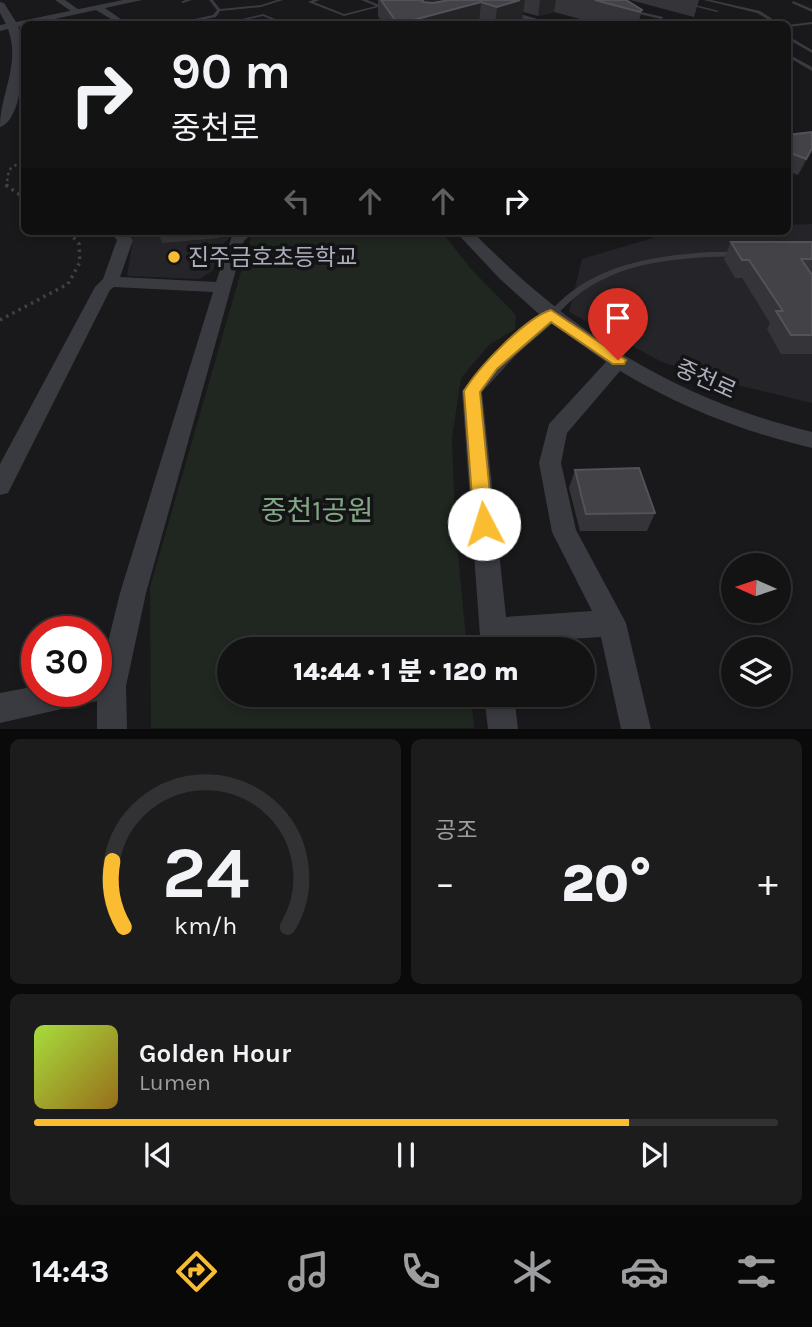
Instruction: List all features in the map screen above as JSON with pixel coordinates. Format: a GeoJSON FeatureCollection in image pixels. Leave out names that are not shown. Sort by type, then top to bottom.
{"type":"FeatureCollection","features":[{"type":"Feature","properties":{"kind":"street"},"geometry":{"type":"LineString","coordinates":[[59,0],[78,12]]}},
{"type":"Feature","properties":{"kind":"street"},"geometry":{"type":"LineString","coordinates":[[34,21],[137,0]]}},
{"type":"Feature","properties":{"kind":"street"},"geometry":{"type":"LineString","coordinates":[[461,0],[540,21]]}},
{"type":"Feature","properties":{"kind":"street"},"geometry":{"type":"LineString","coordinates":[[463,14],[510,0]]}},
{"type":"Feature","properties":{"kind":"street"},"geometry":{"type":"LineString","coordinates":[[0,5],[5,27],[20,43],[16,89],[0,123]]}},
{"type":"Feature","properties":{"kind":"street"},"geometry":{"type":"LineString","coordinates":[[99,8],[119,21]]}},
{"type":"Feature","properties":{"kind":"street"},"geometry":{"type":"LineString","coordinates":[[0,486],[103,287],[110,282],[125,240],[121,235]]}},
{"type":"Feature","properties":{"kind":"street"},"geometry":{"type":"LineString","coordinates":[[112,651],[133,593],[237,239],[242,235]]}},
{"type":"Feature","properties":{"kind":"street","name":"중천로"},"geometry":{"type":"LineString","coordinates":[[467,235],[551,315],[675,394],[765,430],[812,440]]}},
{"type":"Feature","properties":{"kind":"street"},"geometry":{"type":"LineString","coordinates":[[110,282],[223,287]]}},
{"type":"Feature","properties":{"kind":"street"},"geometry":{"type":"LineString","coordinates":[[494,637],[472,391],[500,357],[551,315]]}},
{"type":"Feature","properties":{"kind":"street"},"geometry":{"type":"LineString","coordinates":[[618,360],[557,430],[550,463],[564,532],[612,623],[636,729]]}},
{"type":"Feature","properties":{"kind":"street"},"geometry":{"type":"LineString","coordinates":[[515,637],[612,623]]}},
{"type":"Feature","properties":{"kind":"street"},"geometry":{"type":"LineString","coordinates":[[0,708],[21,704]]}},
{"type":"Feature","properties":{"kind":"street"},"geometry":{"type":"LineString","coordinates":[[104,707],[112,729]]}},
{"type":"Feature","properties":{"kind":"street"},"geometry":{"type":"LineString","coordinates":[[500,707],[503,729]]}},
{"type":"Feature","properties":{"kind":"lane"},"geometry":{"type":"LineString","coordinates":[[183,2],[190,0]]}},
{"type":"Feature","properties":{"kind":"lane"},"geometry":{"type":"LineString","coordinates":[[211,0],[219,10]]}},
{"type":"Feature","properties":{"kind":"lane"},"geometry":{"type":"LineString","coordinates":[[214,16],[219,10],[261,6],[281,0]]}},
{"type":"Feature","properties":{"kind":"lane"},"geometry":{"type":"LineString","coordinates":[[318,0],[310,2],[344,15],[380,6],[363,0]]}},
{"type":"Feature","properties":{"kind":"lane"},"geometry":{"type":"LineString","coordinates":[[671,0],[717,11]]}},
{"type":"Feature","properties":{"kind":"lane"},"geometry":{"type":"LineString","coordinates":[[706,0],[758,12],[773,21]]}},
{"type":"Feature","properties":{"kind":"lane"},"geometry":{"type":"LineString","coordinates":[[702,8],[715,2]]}},
{"type":"Feature","properties":{"kind":"lane"},"geometry":{"type":"LineString","coordinates":[[793,2],[812,11]]}},
{"type":"Feature","properties":{"kind":"lane"},"geometry":{"type":"LineString","coordinates":[[353,8],[361,11]]}},
{"type":"Feature","properties":{"kind":"lane"},"geometry":{"type":"LineString","coordinates":[[623,8],[661,18]]}},
{"type":"Feature","properties":{"kind":"lane"},"geometry":{"type":"LineString","coordinates":[[241,21],[263,15],[278,21]]}},
{"type":"Feature","properties":{"kind":"lane"},"geometry":{"type":"LineString","coordinates":[[630,20],[646,15]]}},
{"type":"Feature","properties":{"kind":"lane"},"geometry":{"type":"LineString","coordinates":[[189,21],[214,16],[224,21]]}},
{"type":"Feature","properties":{"kind":"lane"},"geometry":{"type":"LineString","coordinates":[[791,26],[812,23]]}},
{"type":"Feature","properties":{"kind":"lane"},"geometry":{"type":"LineString","coordinates":[[791,41],[812,52]]}},
{"type":"Feature","properties":{"kind":"lane"},"geometry":{"type":"LineString","coordinates":[[791,57],[812,69]]}},
{"type":"Feature","properties":{"kind":"lane"},"geometry":{"type":"LineString","coordinates":[[551,315],[570,294],[607,274],[639,262],[678,256],[745,254]]}},
{"type":"Feature","properties":{"kind":"path"},"geometry":{"type":"LineString","coordinates":[[21,161],[9,170],[6,187],[21,196]]}},
{"type":"Feature","properties":{"kind":"path"},"geometry":{"type":"LineString","coordinates":[[0,320],[68,284],[80,262],[79,244],[71,235]]}},
{"type":"Feature","properties":{"kind":"shaded area"},"geometry":{"type":"Polygon","coordinates":[[[812,224],[812,403],[724,382],[662,362],[569,312],[582,259],[663,235],[791,235],[791,225],[812,224]]]}},
{"type":"Feature","properties":{"kind":"shaded area","name":"진주금호초등학교"},"geometry":{"type":"Polygon","coordinates":[[[130,235],[232,235],[223,244],[212,271],[200,279],[127,276],[133,239],[130,235]]]}},
{"type":"Feature","properties":{"kind":"green space","name":"중천1공원"},"geometry":{"type":"Polygon","coordinates":[[[444,235],[471,269],[516,315],[515,329],[489,345],[461,378],[452,438],[455,523],[466,637],[217,637],[217,707],[472,707],[474,728],[151,728],[150,587],[251,237],[444,235]]]}},
{"type":"Feature","properties":{"kind":"building"},"geometry":{"type":"Polygon","coordinates":[[[381,0],[423,0],[422,2],[433,3],[449,0],[520,0],[497,7],[481,2],[409,21],[396,21],[381,0]]]}},
{"type":"Feature","properties":{"kind":"building"},"geometry":{"type":"Polygon","coordinates":[[[595,0],[626,0],[642,10],[640,12],[595,0]]]}},
{"type":"Feature","properties":{"kind":"building"},"geometry":{"type":"Polygon","coordinates":[[[812,132],[812,148],[806,159],[791,153],[791,135],[812,132]]]}},
{"type":"Feature","properties":{"kind":"building"},"geometry":{"type":"Polygon","coordinates":[[[731,242],[812,242],[812,259],[801,259],[812,275],[812,335],[791,335],[776,311],[783,311],[749,260],[742,260],[731,242]]]}},
{"type":"Feature","properties":{"kind":"building"},"geometry":{"type":"Polygon","coordinates":[[[639,468],[655,513],[586,514],[575,470],[639,468]]]}},
{"type":"Feature","properties":{"kind":"place","name":"진주금호초등학교"},"geometry":{"type":"Point","coordinates":[174,257]}},
{"type":"Feature","properties":{"kind":"route"},"geometry":{"type":"LineString","coordinates":[[484,524],[472,391],[492,365],[551,315],[618,360]]}}]}
